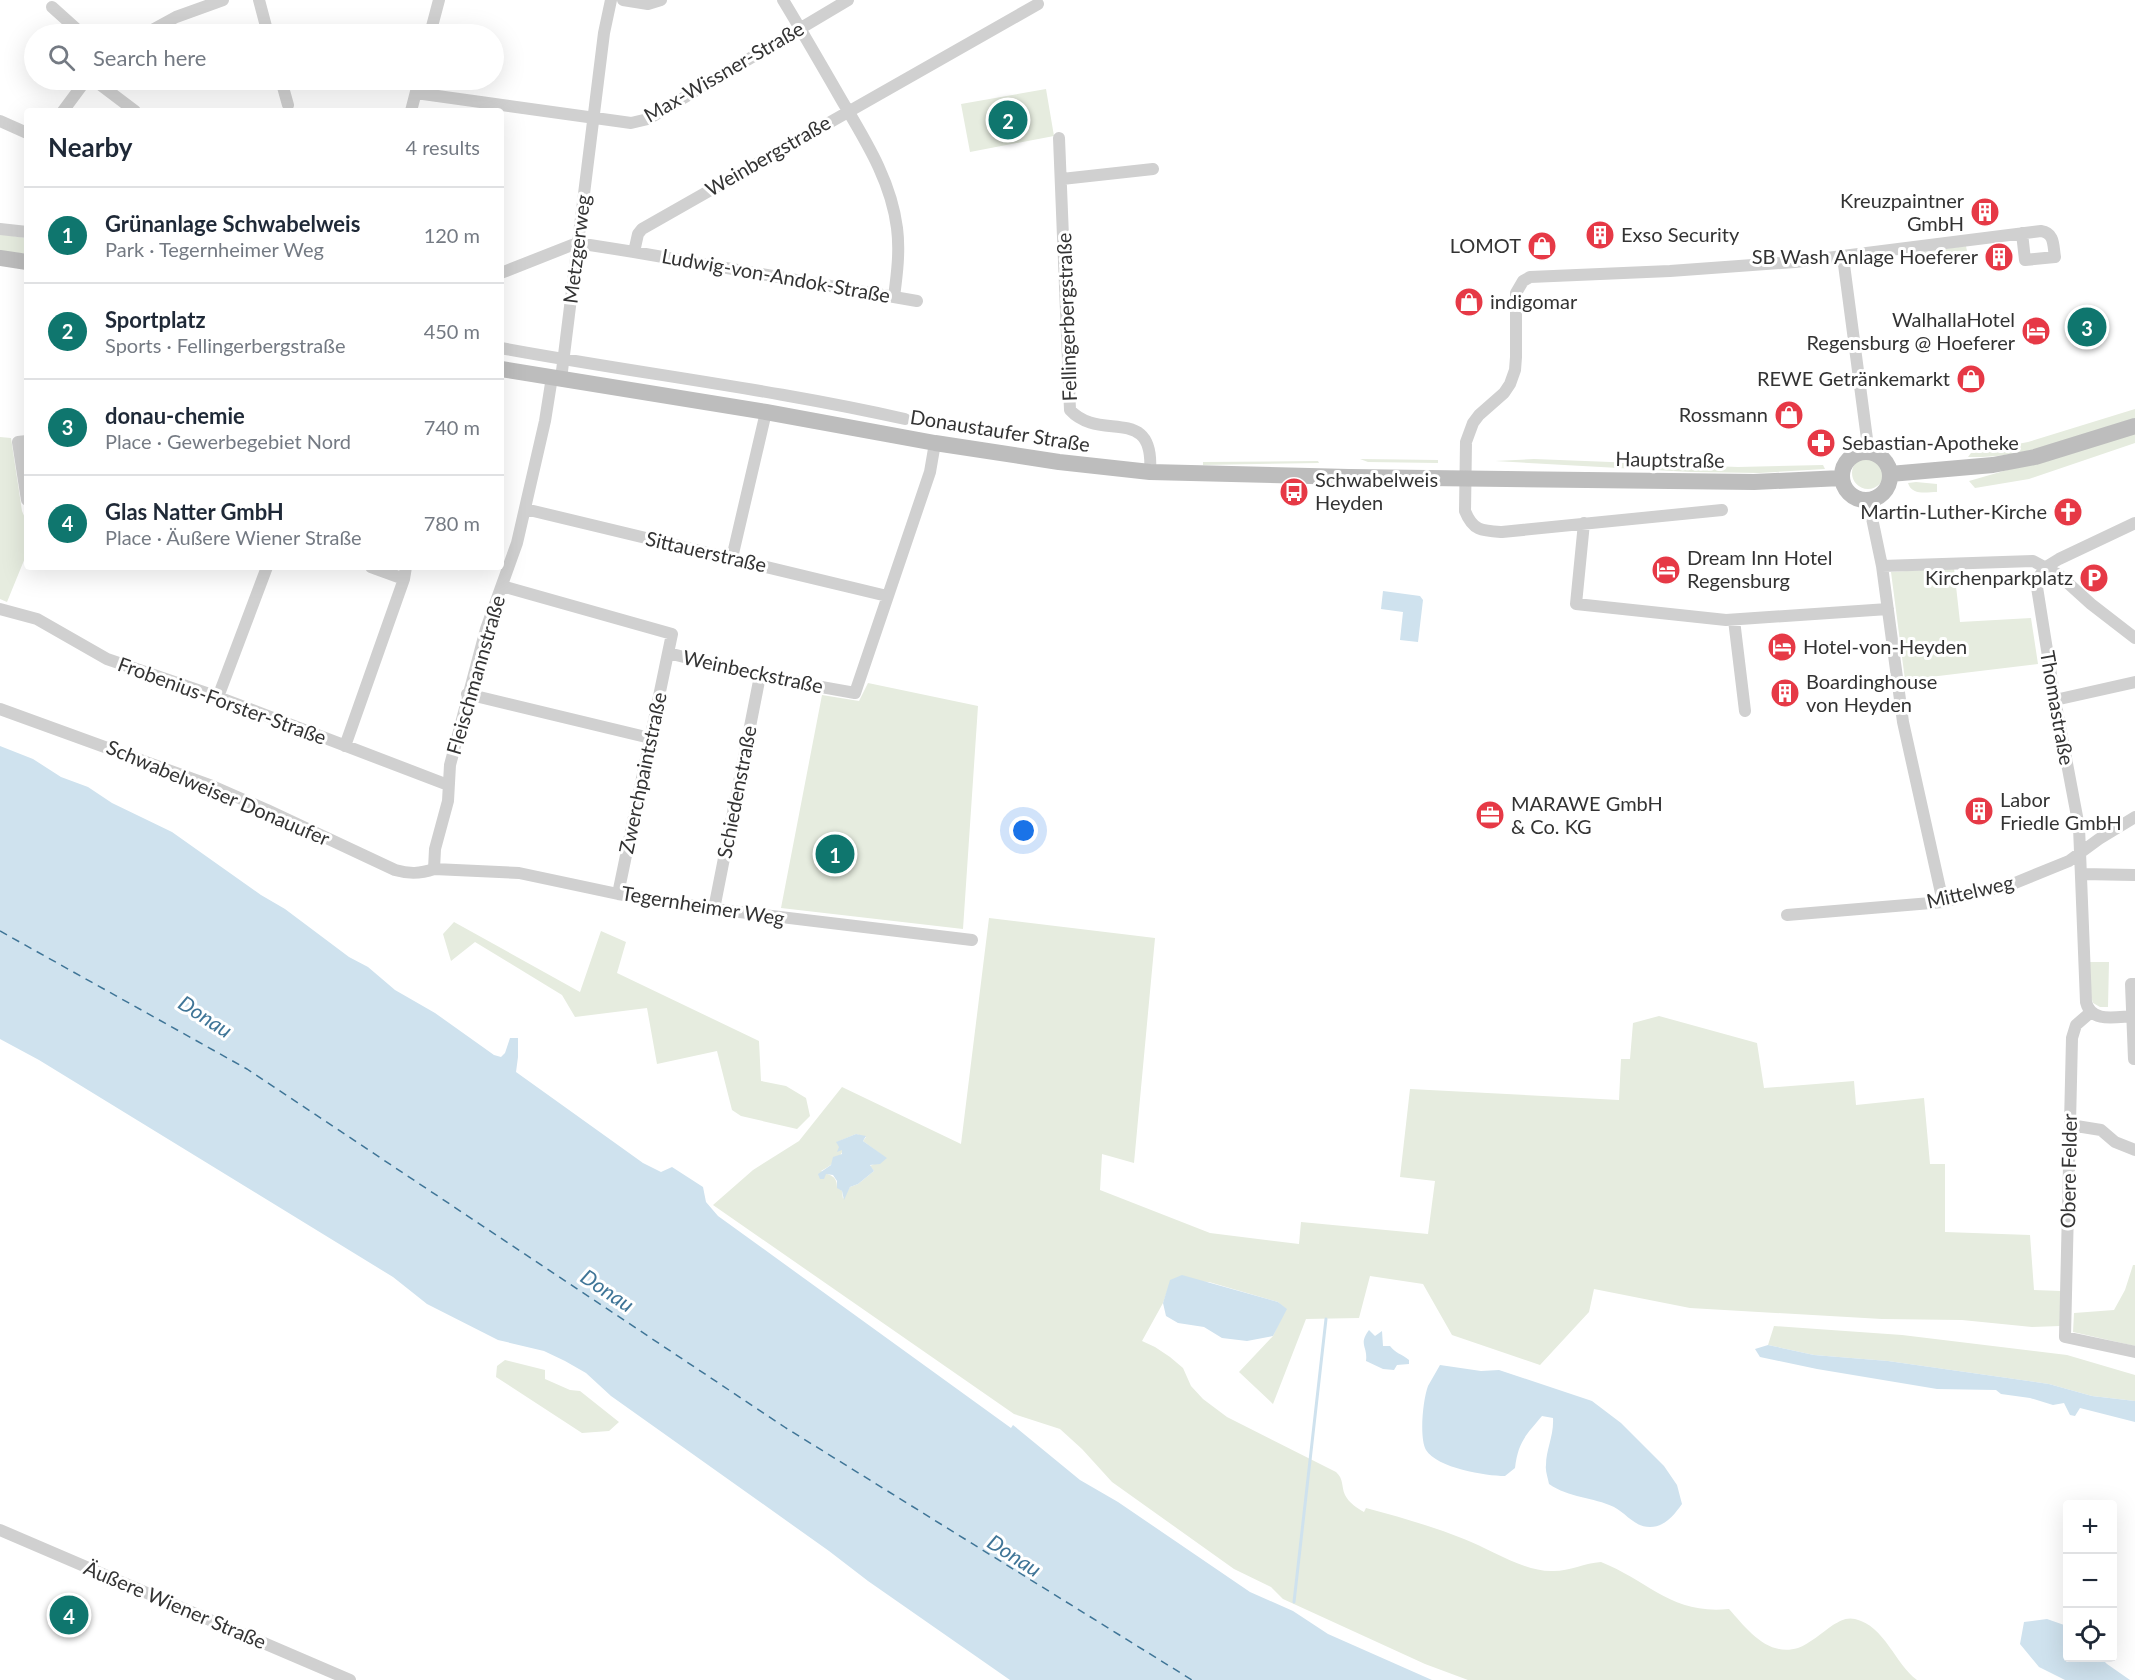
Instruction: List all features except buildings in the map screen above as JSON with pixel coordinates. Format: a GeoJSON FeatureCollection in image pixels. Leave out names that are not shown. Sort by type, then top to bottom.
{"type":"FeatureCollection","features":[{"type":"Feature","properties":{"kind":"main road","name":"Donaustaufer Straße"},"geometry":{"type":"LineString","coordinates":[[504,369],[766,412],[935,443],[1059,462],[1150,472],[1498,478]]}},
{"type":"Feature","properties":{"kind":"main road"},"geometry":{"type":"LineString","coordinates":[[1890,474],[1993,465],[2035,457],[2135,426]]}},
{"type":"Feature","properties":{"kind":"main road"},"geometry":{"type":"LineString","coordinates":[[1867,452],[1880,456],[1890,474],[1889,482],[1881,494],[1869,499],[1861,499],[1848,492],[1842,478],[1846,463],[1859,453],[1867,452]]}},
{"type":"Feature","properties":{"kind":"main road","name":"Hauptstraße"},"geometry":{"type":"LineString","coordinates":[[1498,478],[1754,482],[1842,478]]}},
{"type":"Feature","properties":{"kind":"street"},"geometry":{"type":"LineString","coordinates":[[163,24],[223,0]]}},
{"type":"Feature","properties":{"kind":"street"},"geometry":{"type":"LineString","coordinates":[[258,0],[265,24]]}},
{"type":"Feature","properties":{"kind":"street"},"geometry":{"type":"LineString","coordinates":[[433,24],[439,0]]}},
{"type":"Feature","properties":{"kind":"street","name":"Metzgerweg"},"geometry":{"type":"LineString","coordinates":[[556,378],[564,360],[604,33],[611,0]]}},
{"type":"Feature","properties":{"kind":"street"},"geometry":{"type":"LineString","coordinates":[[623,0],[648,4],[661,0]]}},
{"type":"Feature","properties":{"kind":"street"},"geometry":{"type":"LineString","coordinates":[[783,0],[881,170],[894,212],[899,253],[894,297]]}},
{"type":"Feature","properties":{"kind":"street","name":"Max-Wissner-Straße"},"geometry":{"type":"LineString","coordinates":[[593,118],[631,123],[648,119],[848,0]]}},
{"type":"Feature","properties":{"kind":"street","name":"Weinbergstraße"},"geometry":{"type":"LineString","coordinates":[[634,252],[638,234],[642,229],[1038,4]]}},
{"type":"Feature","properties":{"kind":"street"},"geometry":{"type":"LineString","coordinates":[[52,7],[71,24]]}},
{"type":"Feature","properties":{"kind":"street"},"geometry":{"type":"LineString","coordinates":[[65,108],[79,90]]}},
{"type":"Feature","properties":{"kind":"street"},"geometry":{"type":"LineString","coordinates":[[107,90],[131,108]]}},
{"type":"Feature","properties":{"kind":"street"},"geometry":{"type":"LineString","coordinates":[[284,90],[288,105]]}},
{"type":"Feature","properties":{"kind":"street"},"geometry":{"type":"LineString","coordinates":[[412,108],[417,90]]}},
{"type":"Feature","properties":{"kind":"street"},"geometry":{"type":"LineString","coordinates":[[416,93],[593,118]]}},
{"type":"Feature","properties":{"kind":"street"},"geometry":{"type":"LineString","coordinates":[[0,120],[24,132]]}},
{"type":"Feature","properties":{"kind":"street","name":"Fellingerbergstraße"},"geometry":{"type":"LineString","coordinates":[[1059,138],[1070,410],[1077,417],[1086,421],[1137,431],[1145,438],[1149,446],[1150,472]]}},
{"type":"Feature","properties":{"kind":"street"},"geometry":{"type":"LineString","coordinates":[[1062,179],[1153,169]]}},
{"type":"Feature","properties":{"kind":"street"},"geometry":{"type":"LineString","coordinates":[[0,229],[24,232]]}},
{"type":"Feature","properties":{"kind":"street"},"geometry":{"type":"LineString","coordinates":[[1722,510],[1502,532],[1476,528],[1469,521],[1465,511],[1466,442],[1479,416],[1504,393],[1515,370],[1516,293],[1523,281],[1530,278],[1670,271],[1843,257],[2022,233]]}},
{"type":"Feature","properties":{"kind":"street"},"geometry":{"type":"LineString","coordinates":[[504,272],[577,243],[634,252]]}},
{"type":"Feature","properties":{"kind":"street","name":"Ludwig-von-Andok-Straße"},"geometry":{"type":"LineString","coordinates":[[634,252],[917,301]]}},
{"type":"Feature","properties":{"kind":"street"},"geometry":{"type":"LineString","coordinates":[[1843,257],[1867,452]]}},
{"type":"Feature","properties":{"kind":"street","name":"Donaustaufer Straße"},"geometry":{"type":"LineString","coordinates":[[504,349],[750,388],[906,419]]}},
{"type":"Feature","properties":{"kind":"street","name":"Fleischmannstraße"},"geometry":{"type":"LineString","coordinates":[[434,869],[435,849],[448,801],[450,765],[467,694],[486,629],[517,543],[556,378]]}},
{"type":"Feature","properties":{"kind":"street"},"geometry":{"type":"LineString","coordinates":[[732,558],[766,412]]}},
{"type":"Feature","properties":{"kind":"street"},"geometry":{"type":"LineString","coordinates":[[887,596],[930,472],[935,443]]}},
{"type":"Feature","properties":{"kind":"street"},"geometry":{"type":"LineString","coordinates":[[1869,499],[1882,566],[1905,733],[1943,902]]}},
{"type":"Feature","properties":{"kind":"street","name":"Sittauerstraße"},"geometry":{"type":"LineString","coordinates":[[525,509],[887,596]]}},
{"type":"Feature","properties":{"kind":"street"},"geometry":{"type":"LineString","coordinates":[[1584,523],[1576,604],[1734,620],[1888,609]]}},
{"type":"Feature","properties":{"kind":"street"},"geometry":{"type":"LineString","coordinates":[[2046,567],[2135,524]]}},
{"type":"Feature","properties":{"kind":"street"},"geometry":{"type":"LineString","coordinates":[[1882,566],[2033,561],[2046,567],[2135,638]]}},
{"type":"Feature","properties":{"kind":"street","name":"Thomastraße"},"geometry":{"type":"LineString","coordinates":[[2046,567],[2036,580],[2055,700],[2079,827],[2081,853]]}},
{"type":"Feature","properties":{"kind":"street"},"geometry":{"type":"LineString","coordinates":[[218,697],[266,570]]}},
{"type":"Feature","properties":{"kind":"street"},"geometry":{"type":"LineString","coordinates":[[345,746],[405,573],[388,570]]}},
{"type":"Feature","properties":{"kind":"street","name":"Weinbeckstraße"},"geometry":{"type":"LineString","coordinates":[[502,586],[672,634],[668,653],[760,676],[855,693],[887,596]]}},
{"type":"Feature","properties":{"kind":"street","name":"Frobenius-Forster-Straße"},"geometry":{"type":"LineString","coordinates":[[0,609],[37,619],[107,659],[218,697],[448,785]]}},
{"type":"Feature","properties":{"kind":"street"},"geometry":{"type":"LineString","coordinates":[[1734,620],[1745,711]]}},
{"type":"Feature","properties":{"kind":"street","name":"Zwerchpaintstraße"},"geometry":{"type":"LineString","coordinates":[[618,894],[668,653]]}},
{"type":"Feature","properties":{"kind":"street","name":"Schiedenstraße"},"geometry":{"type":"LineString","coordinates":[[714,909],[760,676]]}},
{"type":"Feature","properties":{"kind":"street"},"geometry":{"type":"LineString","coordinates":[[2055,700],[2135,682]]}},
{"type":"Feature","properties":{"kind":"street"},"geometry":{"type":"LineString","coordinates":[[467,694],[650,738]]}},
{"type":"Feature","properties":{"kind":"street","name":"Schwabelweiser Donauufer"},"geometry":{"type":"LineString","coordinates":[[0,709],[212,786],[395,870],[423,873],[434,869]]}},
{"type":"Feature","properties":{"kind":"street","name":"Mittelweg"},"geometry":{"type":"LineString","coordinates":[[1788,915],[1943,902],[2015,883],[2069,861],[2135,817]]}},
{"type":"Feature","properties":{"kind":"street"},"geometry":{"type":"LineString","coordinates":[[2081,853],[2086,1002],[2091,1012],[2103,1018],[2132,1016]]}},
{"type":"Feature","properties":{"kind":"street","name":"Tegernheimer Weg"},"geometry":{"type":"LineString","coordinates":[[434,869],[519,873],[618,894],[714,909],[972,940]]}},
{"type":"Feature","properties":{"kind":"street"},"geometry":{"type":"LineString","coordinates":[[2082,873],[2135,875]]}},
{"type":"Feature","properties":{"kind":"street"},"geometry":{"type":"LineString","coordinates":[[2134,1059],[2131,984],[2135,984]]}},
{"type":"Feature","properties":{"kind":"street","name":"Obere Felder"},"geometry":{"type":"LineString","coordinates":[[2091,1012],[2080,1020],[2073,1031],[2066,1337],[2135,1352]]}},
{"type":"Feature","properties":{"kind":"street"},"geometry":{"type":"LineString","coordinates":[[2070,1125],[2101,1130],[2115,1142],[2135,1150]]}},
{"type":"Feature","properties":{"kind":"street","name":"Äußere Wiener Straße"},"geometry":{"type":"LineString","coordinates":[[0,1530],[350,1680]]}},
{"type":"Feature","properties":{"kind":"shaded area"},"geometry":{"type":"Polygon","coordinates":[[[1046,89],[1054,136],[970,152],[961,104],[1046,89]]]}},
{"type":"Feature","properties":{"kind":"shaded area"},"geometry":{"type":"Polygon","coordinates":[[[0,230],[6,235],[24,238],[24,254],[0,251],[0,230]]]}},
{"type":"Feature","properties":{"kind":"shaded area"},"geometry":{"type":"Polygon","coordinates":[[[1966,246],[1967,251],[1918,258],[1914,253],[1966,246]]]}},
{"type":"Feature","properties":{"kind":"shaded area"},"geometry":{"type":"Polygon","coordinates":[[[2135,409],[2135,418],[2053,445],[2011,454],[1968,457],[1971,453],[2028,442],[2135,409]]]}},
{"type":"Feature","properties":{"kind":"shaded area"},"geometry":{"type":"Polygon","coordinates":[[[2135,433],[2135,443],[2029,479],[1975,488],[1969,481],[2135,433]]]}},
{"type":"Feature","properties":{"kind":"shaded area"},"geometry":{"type":"Polygon","coordinates":[[[0,437],[11,438],[24,516],[24,560],[7,602],[0,599],[0,437]]]}},
{"type":"Feature","properties":{"kind":"shaded area"},"geometry":{"type":"Polygon","coordinates":[[[1868,457],[1879,462],[1884,473],[1879,484],[1868,489],[1857,484],[1852,473],[1857,462],[1868,457]]]}},
{"type":"Feature","properties":{"kind":"shaded area"},"geometry":{"type":"Polygon","coordinates":[[[1360,459],[1438,460],[1438,463],[1368,462],[1360,459]]]}},
{"type":"Feature","properties":{"kind":"shaded area"},"geometry":{"type":"Polygon","coordinates":[[[1534,459],[1738,467],[1823,465],[1825,469],[1759,473],[1691,472],[1495,461],[1534,459]]]}},
{"type":"Feature","properties":{"kind":"shaded area"},"geometry":{"type":"Polygon","coordinates":[[[1318,461],[1319,463],[1203,465],[1203,462],[1318,461]]]}},
{"type":"Feature","properties":{"kind":"shaded area"},"geometry":{"type":"Polygon","coordinates":[[[1908,483],[1937,484],[1937,492],[1916,492],[1908,483]]]}},
{"type":"Feature","properties":{"kind":"shaded area"},"geometry":{"type":"Polygon","coordinates":[[[1954,568],[1960,622],[2031,618],[2038,664],[1905,680],[1891,572],[1954,568]]]}},
{"type":"Feature","properties":{"kind":"shaded area"},"geometry":{"type":"Polygon","coordinates":[[[868,683],[978,706],[963,929],[781,908],[822,695],[859,701],[868,683]]]}},
{"type":"Feature","properties":{"kind":"shaded area"},"geometry":{"type":"Polygon","coordinates":[[[989,918],[1155,938],[1134,1163],[1102,1154],[1100,1190],[1210,1233],[1299,1244],[1301,1222],[1428,1234],[1435,1181],[1400,1177],[1410,1089],[1619,1100],[1621,1059],[1630,1059],[1633,1023],[1659,1016],[1757,1043],[1764,1088],[1854,1081],[1856,1105],[1924,1098],[1930,1164],[1945,1164],[1945,1232],[2030,1235],[2034,1290],[2061,1291],[2060,1326],[2032,1327],[1962,1320],[1882,1319],[1690,1308],[1594,1289],[1589,1312],[1540,1365],[1452,1335],[1423,1284],[1370,1276],[1359,1318],[1306,1319],[1273,1404],[1239,1372],[1273,1336],[1286,1309],[1278,1302],[1209,1282],[1171,1280],[1163,1303],[1142,1341],[1155,1347],[1183,1368],[1191,1386],[1203,1399],[1227,1417],[1336,1472],[1347,1498],[1364,1512],[1366,1508],[1428,1526],[1464,1539],[1518,1564],[1540,1570],[1564,1570],[1601,1562],[1676,1602],[1692,1607],[1729,1609],[1751,1633],[1767,1645],[1777,1649],[1798,1648],[1838,1622],[1855,1619],[1874,1629],[1917,1680],[1468,1680],[1425,1664],[1283,1599],[1271,1587],[1234,1569],[1112,1482],[1060,1429],[1014,1414],[713,1205],[753,1170],[799,1141],[842,1087],[961,1144],[989,918]],[[856,1134],[837,1142],[843,1150],[842,1153],[821,1171],[834,1178],[837,1187],[842,1191],[843,1199],[850,1187],[858,1184],[874,1171],[870,1166],[886,1158],[863,1141],[866,1137],[856,1134]]]}},
{"type":"Feature","properties":{"kind":"shaded area"},"geometry":{"type":"Polygon","coordinates":[[[454,922],[580,992],[601,931],[626,942],[617,973],[759,1041],[761,1081],[786,1086],[806,1098],[810,1116],[797,1129],[741,1116],[732,1110],[717,1051],[657,1064],[647,1008],[575,1017],[562,995],[475,942],[451,961],[443,934],[454,922]]]}},
{"type":"Feature","properties":{"kind":"shaded area"},"geometry":{"type":"Polygon","coordinates":[[[2088,962],[2109,962],[2108,1007],[2100,1007],[2093,1003],[2090,994],[2088,962]]]}},
{"type":"Feature","properties":{"kind":"shaded area"},"geometry":{"type":"Polygon","coordinates":[[[2133,1265],[2135,1265],[2135,1346],[2073,1332],[2074,1313],[2114,1310],[2125,1290],[2133,1265]]]}},
{"type":"Feature","properties":{"kind":"shaded area"},"geometry":{"type":"Polygon","coordinates":[[[1774,1326],[1902,1335],[2067,1355],[2135,1375],[2135,1401],[2092,1396],[2049,1384],[1888,1361],[1814,1355],[1768,1345],[1774,1326]]]}},
{"type":"Feature","properties":{"kind":"shaded area"},"geometry":{"type":"Polygon","coordinates":[[[505,1360],[545,1370],[545,1379],[570,1390],[580,1391],[619,1422],[609,1431],[582,1433],[496,1377],[497,1366],[505,1360]]]}},
{"type":"Feature","properties":{"kind":"water"},"geometry":{"type":"Polygon","coordinates":[[[1383,591],[1420,596],[1423,600],[1418,642],[1400,640],[1403,612],[1381,609],[1383,591]]]}},
{"type":"Feature","properties":{"kind":"water","name":"Donau"},"geometry":{"type":"Polygon","coordinates":[[[0,746],[33,759],[61,777],[88,787],[112,803],[172,832],[261,895],[285,909],[349,957],[368,967],[395,990],[435,1013],[494,1055],[501,1057],[505,1053],[510,1038],[518,1038],[516,1072],[643,1163],[661,1172],[672,1167],[703,1187],[706,1202],[718,1216],[1011,1428],[1013,1425],[1080,1480],[1118,1502],[1250,1592],[1293,1611],[1328,1634],[1432,1680],[1010,1680],[611,1396],[586,1373],[544,1351],[498,1340],[427,1304],[393,1277],[39,1060],[0,1039],[0,746]]]}},
{"type":"Feature","properties":{"kind":"water"},"geometry":{"type":"Polygon","coordinates":[[[856,1134],[866,1136],[863,1141],[887,1158],[880,1164],[870,1165],[874,1171],[858,1184],[850,1187],[844,1200],[833,1175],[826,1174],[824,1179],[820,1179],[818,1174],[831,1165],[833,1157],[842,1154],[842,1150],[837,1152],[839,1147],[836,1142],[856,1134]]]}},
{"type":"Feature","properties":{"kind":"water"},"geometry":{"type":"Polygon","coordinates":[[[1182,1275],[1278,1302],[1287,1309],[1273,1336],[1247,1341],[1222,1338],[1204,1327],[1178,1323],[1166,1316],[1163,1303],[1170,1280],[1182,1275]]]}},
{"type":"Feature","properties":{"kind":"water"},"geometry":{"type":"Polygon","coordinates":[[[1369,1330],[1375,1336],[1382,1331],[1383,1346],[1390,1346],[1409,1360],[1409,1364],[1397,1365],[1394,1370],[1383,1369],[1366,1361],[1364,1339],[1369,1330]]]}},
{"type":"Feature","properties":{"kind":"water"},"geometry":{"type":"Polygon","coordinates":[[[1768,1345],[1814,1355],[1888,1361],[2049,1384],[2092,1396],[2135,1401],[2135,1422],[2080,1408],[2075,1416],[2070,1415],[2064,1403],[2053,1405],[2030,1398],[2001,1394],[1996,1390],[1937,1389],[1760,1357],[1755,1349],[1768,1345]]]}},
{"type":"Feature","properties":{"kind":"water"},"geometry":{"type":"Polygon","coordinates":[[[1440,1365],[1481,1371],[1499,1370],[1592,1401],[1621,1423],[1664,1466],[1677,1485],[1682,1504],[1665,1523],[1650,1527],[1639,1525],[1614,1507],[1565,1492],[1549,1484],[1546,1467],[1553,1418],[1542,1416],[1524,1439],[1518,1452],[1515,1468],[1505,1476],[1475,1473],[1440,1462],[1426,1450],[1422,1428],[1426,1392],[1440,1365]]]}},
{"type":"Feature","properties":{"kind":"water"},"geometry":{"type":"Polygon","coordinates":[[[2047,1619],[2063,1625],[2063,1662],[2105,1662],[2130,1680],[2065,1680],[2039,1667],[2020,1644],[2024,1622],[2047,1619]]]}},
{"type":"Feature","properties":{"kind":"waterway"},"geometry":{"type":"LineString","coordinates":[[1294,1602],[1326,1319]]}},
{"type":"Feature","properties":{"kind":"ferry route"},"geometry":{"type":"LineString","coordinates":[[0,931],[247,1069],[786,1428],[1192,1680]]}},
{"type":"Feature","properties":{"kind":"place","name":"Sportplatz"},"geometry":{"type":"Point","coordinates":[1008,120]}},
{"type":"Feature","properties":{"kind":"place","name":"Kreuzpaintner GmbH"},"geometry":{"type":"Point","coordinates":[1985,212]}},
{"type":"Feature","properties":{"kind":"place","name":"Exso Security"},"geometry":{"type":"Point","coordinates":[1600,235]}},
{"type":"Feature","properties":{"kind":"place","name":"LOMOT"},"geometry":{"type":"Point","coordinates":[1542,246]}},
{"type":"Feature","properties":{"kind":"place","name":"SB Wash Anlage Hoeferer"},"geometry":{"type":"Point","coordinates":[1999,257]}},
{"type":"Feature","properties":{"kind":"place","name":"indigomar"},"geometry":{"type":"Point","coordinates":[1469,302]}},
{"type":"Feature","properties":{"kind":"place","name":"donau-chemie"},"geometry":{"type":"Point","coordinates":[2087,327]}},
{"type":"Feature","properties":{"kind":"place","name":"WalhallaHotel Regensburg @ Hoeferer"},"geometry":{"type":"Point","coordinates":[2036,331]}},
{"type":"Feature","properties":{"kind":"place","name":"REWE Getränkemarkt"},"geometry":{"type":"Point","coordinates":[1971,379]}},
{"type":"Feature","properties":{"kind":"place","name":"Rossmann"},"geometry":{"type":"Point","coordinates":[1789,415]}},
{"type":"Feature","properties":{"kind":"place","name":"Sebastian-Apotheke"},"geometry":{"type":"Point","coordinates":[1821,443]}},
{"type":"Feature","properties":{"kind":"place","name":"Schwabelweis Heyden"},"geometry":{"type":"Point","coordinates":[1294,492]}},
{"type":"Feature","properties":{"kind":"place","name":"Martin-Luther-Kirche"},"geometry":{"type":"Point","coordinates":[2068,512]}},
{"type":"Feature","properties":{"kind":"place","name":"Dream Inn Hotel Regensburg"},"geometry":{"type":"Point","coordinates":[1666,570]}},
{"type":"Feature","properties":{"kind":"place","name":"Kirchenparkplatz"},"geometry":{"type":"Point","coordinates":[2094,578]}},
{"type":"Feature","properties":{"kind":"place","name":"Hotel-von-Heyden"},"geometry":{"type":"Point","coordinates":[1782,647]}},
{"type":"Feature","properties":{"kind":"place","name":"Boardinghouse von Heyden"},"geometry":{"type":"Point","coordinates":[1785,693]}},
{"type":"Feature","properties":{"kind":"place","name":"Labor Friedle GmbH"},"geometry":{"type":"Point","coordinates":[1979,811]}},
{"type":"Feature","properties":{"kind":"place","name":"MARAWE GmbH & Co. KG"},"geometry":{"type":"Point","coordinates":[1490,815]}},
{"type":"Feature","properties":{"kind":"place","name":"Grünanlage Schwabelweis"},"geometry":{"type":"Point","coordinates":[835,854]}},
{"type":"Feature","properties":{"kind":"place","name":"Glas Natter GmbH"},"geometry":{"type":"Point","coordinates":[69,1615]}}]}
